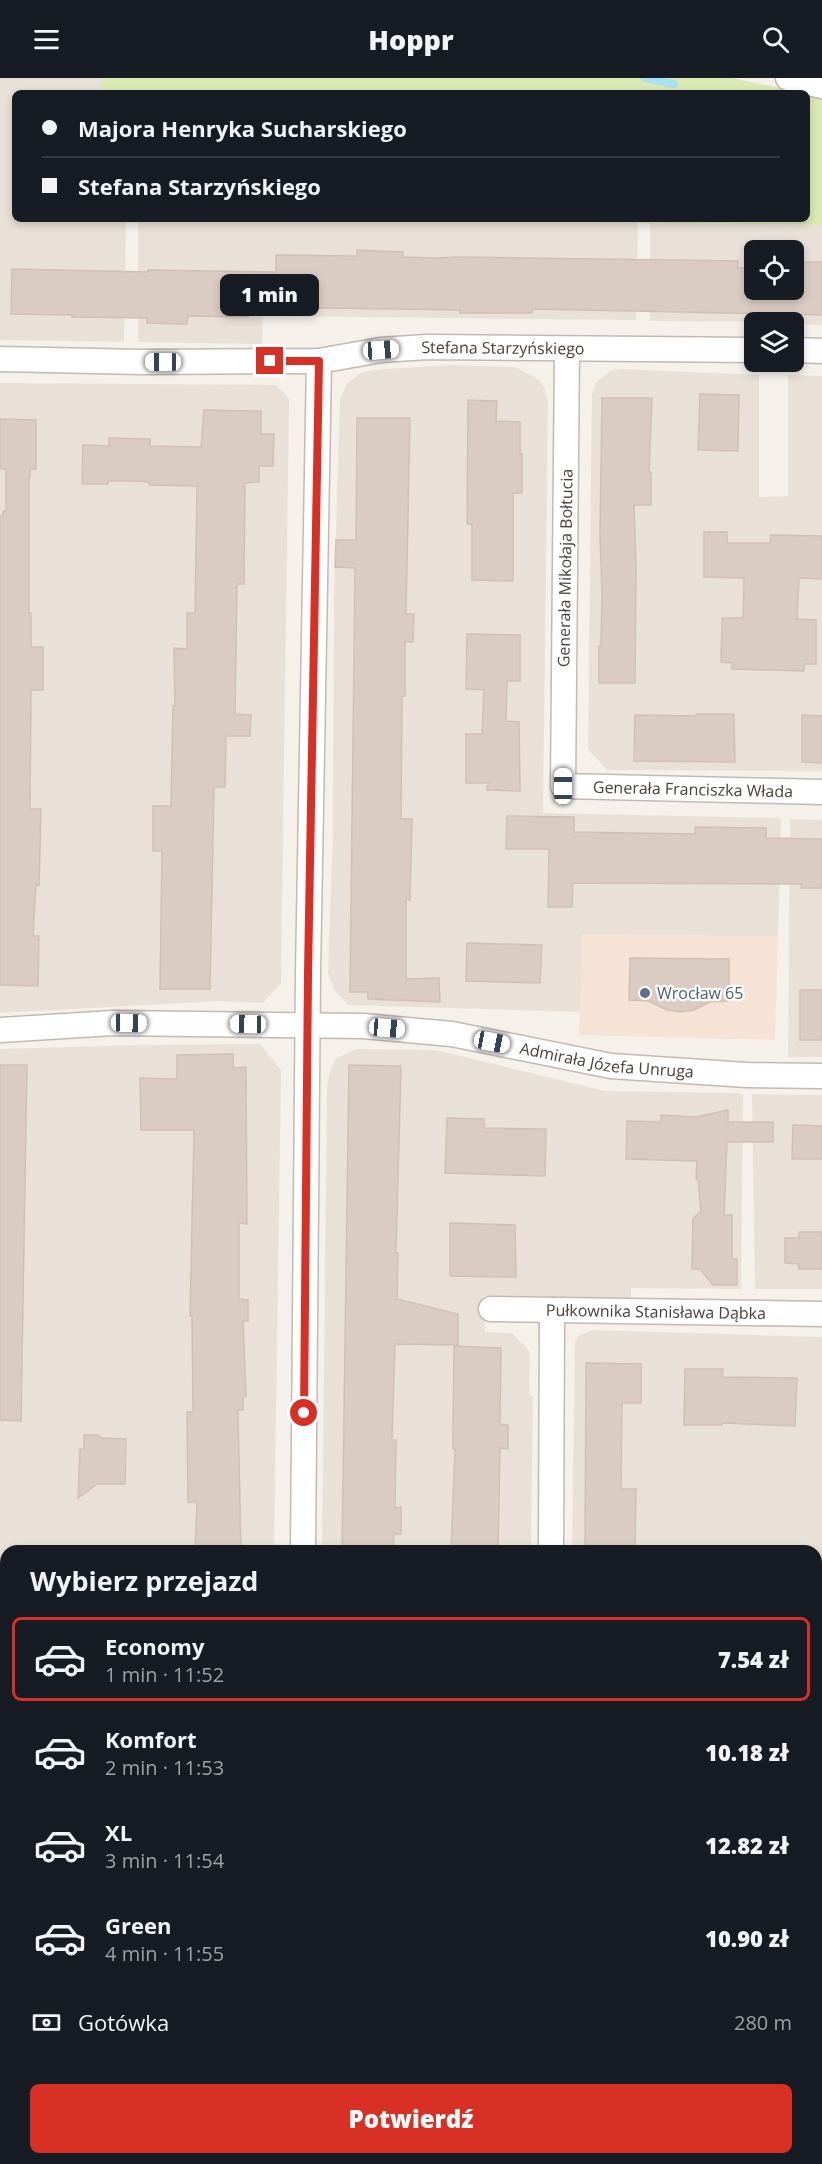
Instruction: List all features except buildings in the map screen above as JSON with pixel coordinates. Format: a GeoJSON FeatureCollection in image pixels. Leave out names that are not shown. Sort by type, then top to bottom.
{"type":"FeatureCollection","features":[{"type":"Feature","properties":{"kind":"street"},"geometry":{"type":"LineString","coordinates":[[788,78],[822,86]]}},
{"type":"Feature","properties":{"kind":"street","name":"Stefana Starzyńskiego"},"geometry":{"type":"LineString","coordinates":[[0,359],[142,362],[319,361],[381,350],[427,348],[744,350]]}},
{"type":"Feature","properties":{"kind":"street","name":"Generała Mikołaja Bołtucia"},"geometry":{"type":"LineString","coordinates":[[563,786],[567,349]]}},
{"type":"Feature","properties":{"kind":"street"},"geometry":{"type":"LineString","coordinates":[[804,350],[822,351]]}},
{"type":"Feature","properties":{"kind":"street"},"geometry":{"type":"LineString","coordinates":[[303,1545],[308,1025],[319,361]]}},
{"type":"Feature","properties":{"kind":"street","name":"Generała Franciszka Włada"},"geometry":{"type":"LineString","coordinates":[[563,786],[822,792]]}},
{"type":"Feature","properties":{"kind":"street","name":"Admirała Józefa Unruga"},"geometry":{"type":"LineString","coordinates":[[0,1030],[113,1023],[366,1026],[452,1034],[610,1066],[747,1075],[822,1076]]}},
{"type":"Feature","properties":{"kind":"street","name":"Pułkownika Stanisława Dąbka"},"geometry":{"type":"LineString","coordinates":[[491,1309],[822,1314]]}},
{"type":"Feature","properties":{"kind":"street"},"geometry":{"type":"LineString","coordinates":[[551,1545],[552,1310]]}},
{"type":"Feature","properties":{"kind":"shaded area"},"geometry":{"type":"Polygon","coordinates":[[[0,78],[102,78],[102,90],[12,90],[12,222],[126,222],[124,342],[0,340],[0,78]]]}},
{"type":"Feature","properties":{"kind":"shaded area"},"geometry":{"type":"Polygon","coordinates":[[[138,222],[638,223],[636,320],[263,316],[262,344],[138,342],[138,222]]]}},
{"type":"Feature","properties":{"kind":"shaded area"},"geometry":{"type":"Polygon","coordinates":[[[650,223],[822,225],[822,325],[804,324],[804,312],[744,312],[744,322],[650,321],[650,223]]]}},
{"type":"Feature","properties":{"kind":"shaded area"},"geometry":{"type":"Polygon","coordinates":[[[451,365],[515,367],[535,377],[543,385],[548,400],[543,813],[781,818],[778,937],[583,934],[581,1012],[348,1005],[334,990],[328,973],[333,832],[334,597],[340,398],[347,384],[359,374],[372,370],[451,365]]]}},
{"type":"Feature","properties":{"kind":"shaded area"},"geometry":{"type":"Polygon","coordinates":[[[611,370],[759,375],[759,497],[788,496],[788,375],[822,376],[822,771],[607,770],[588,749],[592,395],[596,383],[611,370]]]}},
{"type":"Feature","properties":{"kind":"shaded area"},"geometry":{"type":"Polygon","coordinates":[[[0,383],[276,385],[289,399],[281,983],[263,1003],[220,1001],[0,1013],[0,383]]]}},
{"type":"Feature","properties":{"kind":"shaded area"},"geometry":{"type":"Polygon","coordinates":[[[790,819],[822,820],[822,1057],[788,1057],[790,819]]]}},
{"type":"Feature","properties":{"kind":"shaded area"},"geometry":{"type":"Polygon","coordinates":[[[582,934],[778,937],[775,1040],[579,1035],[582,934]]]}},
{"type":"Feature","properties":{"kind":"shaded area"},"geometry":{"type":"Polygon","coordinates":[[[260,1044],[281,1070],[274,1545],[0,1545],[0,1049],[260,1044]]]}},
{"type":"Feature","properties":{"kind":"shaded area"},"geometry":{"type":"Polygon","coordinates":[[[357,1049],[435,1050],[605,1091],[739,1093],[743,1096],[741,1289],[631,1288],[631,1298],[484,1296],[485,1332],[512,1333],[530,1352],[529,1395],[533,1396],[531,1545],[322,1545],[327,1086],[336,1058],[357,1049]]]}},
{"type":"Feature","properties":{"kind":"shaded area"},"geometry":{"type":"Polygon","coordinates":[[[752,1094],[822,1095],[822,1289],[755,1289],[752,1094]]]}},
{"type":"Feature","properties":{"kind":"shaded area"},"geometry":{"type":"Polygon","coordinates":[[[592,1330],[822,1337],[822,1545],[572,1545],[575,1341],[580,1335],[592,1330]]]}},
{"type":"Feature","properties":{"kind":"green space"},"geometry":{"type":"Polygon","coordinates":[[[102,78],[731,78],[789,90],[102,90],[102,78]]]}},
{"type":"Feature","properties":{"kind":"green space"},"geometry":{"type":"Polygon","coordinates":[[[810,95],[822,97],[822,225],[592,222],[810,222],[810,95]]]}},
{"type":"Feature","properties":{"kind":"waterway"},"geometry":{"type":"LineString","coordinates":[[645,78],[674,84]]}},
{"type":"Feature","properties":{"kind":"place","name":"Wrocław 65"},"geometry":{"type":"Point","coordinates":[645,993]}},
{"type":"Feature","properties":{"kind":"route"},"geometry":{"type":"LineString","coordinates":[[270,361],[319,361],[308,973],[304,1413]]}}]}
